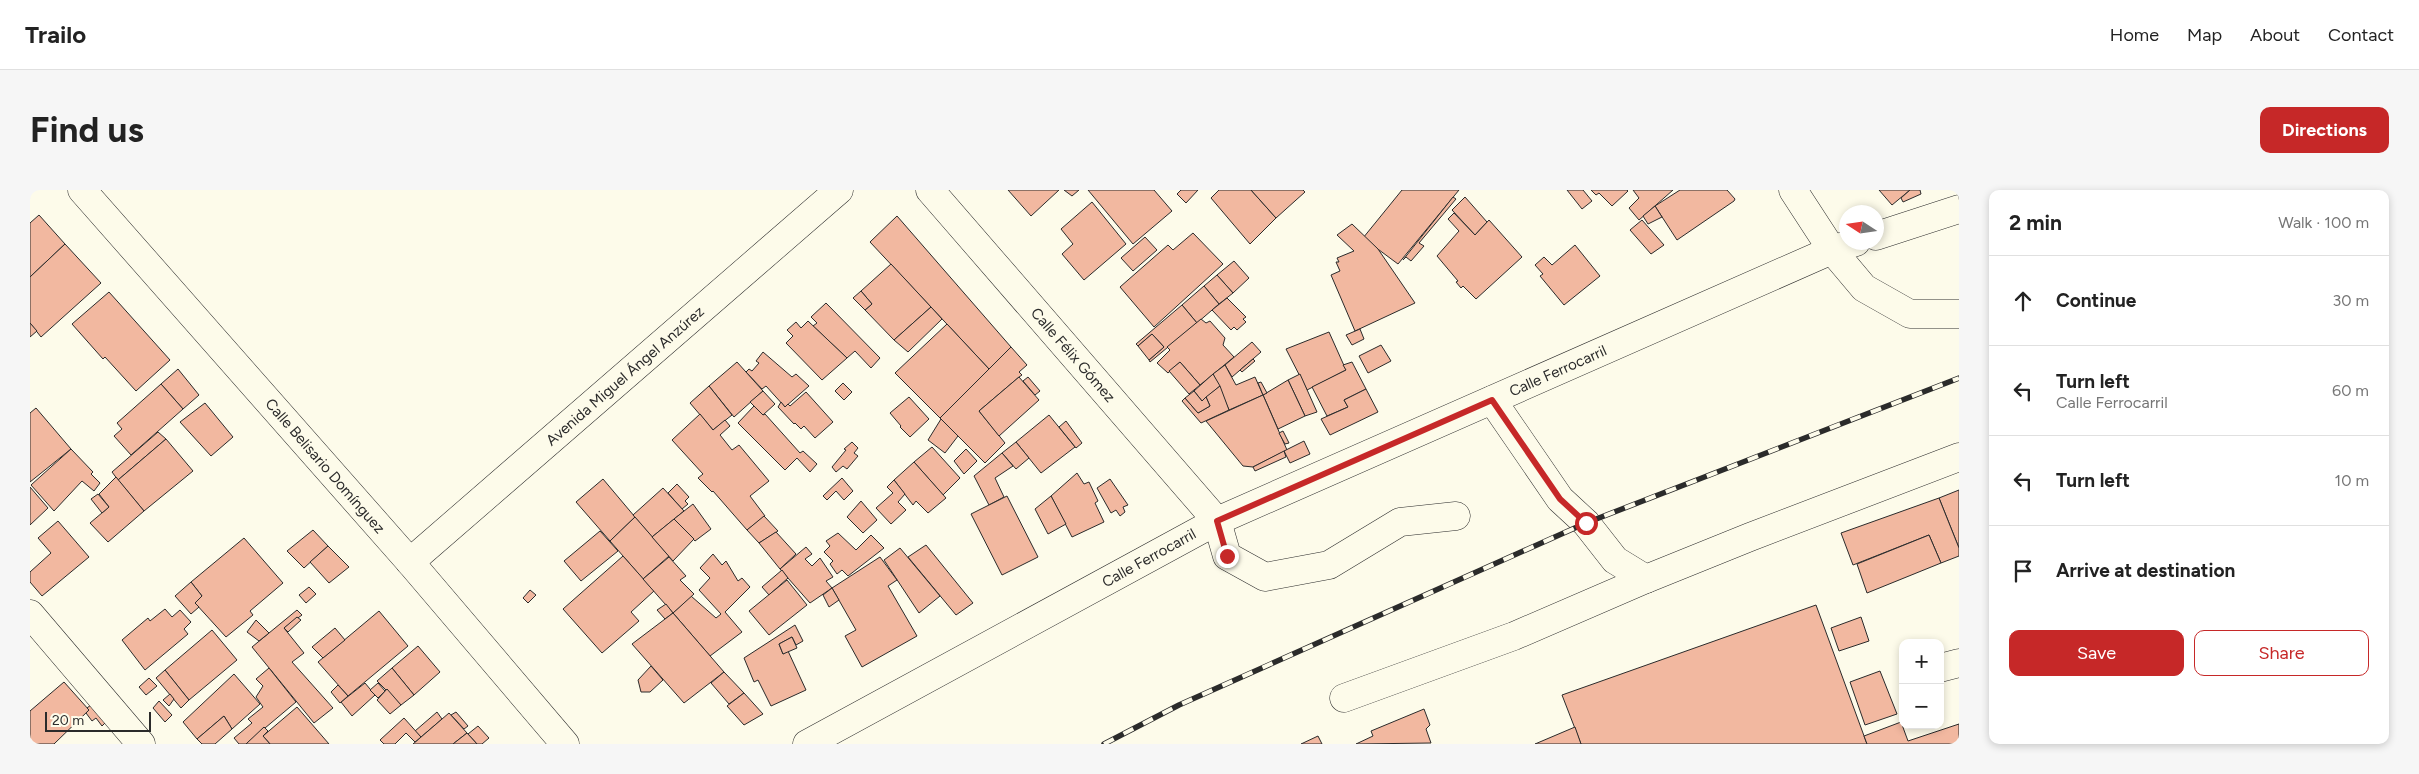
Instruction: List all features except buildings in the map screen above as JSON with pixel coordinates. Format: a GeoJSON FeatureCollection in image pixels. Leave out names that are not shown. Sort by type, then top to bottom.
{"type":"FeatureCollection","features":[{"type":"Feature","properties":{"kind":"street","name":"Calle Belisario Domínguez"},"geometry":{"type":"LineString","coordinates":[[82,190],[410,562],[565,744]]}},
{"type":"Feature","properties":{"kind":"street","name":"Avenida Miguel Ángel Anzúrez"},"geometry":{"type":"LineString","coordinates":[[410,562],[839,190]]}},
{"type":"Feature","properties":{"kind":"street","name":"Calle Félix Gómez"},"geometry":{"type":"LineString","coordinates":[[930,190],[1217,521]]}},
{"type":"Feature","properties":{"kind":"street"},"geometry":{"type":"LineString","coordinates":[[1793,190],[1839,241]]}},
{"type":"Feature","properties":{"kind":"street"},"geometry":{"type":"LineString","coordinates":[[1884,233],[1959,209]]}},
{"type":"Feature","properties":{"kind":"street","name":"Calle Ferrocarril"},"geometry":{"type":"LineString","coordinates":[[807,744],[1217,521],[1839,248]]}},
{"type":"Feature","properties":{"kind":"street"},"geometry":{"type":"LineString","coordinates":[[1846,250],[1864,288],[1910,314],[1959,314]]}},
{"type":"Feature","properties":{"kind":"street"},"geometry":{"type":"LineString","coordinates":[[1492,400],[1560,499],[1586,523],[1615,560],[1646,579]]}},
{"type":"Feature","properties":{"kind":"street"},"geometry":{"type":"LineString","coordinates":[[1344,698],[1514,636],[1646,579],[1750,537],[1959,457]]}},
{"type":"Feature","properties":{"kind":"street"},"geometry":{"type":"LineString","coordinates":[[1217,521],[1227,556],[1264,577],[1329,565],[1400,522],[1456,516]]}},
{"type":"Feature","properties":{"kind":"street"},"geometry":{"type":"LineString","coordinates":[[30,614],[141,744]]}},
{"type":"Feature","properties":{"kind":"street"},"geometry":{"type":"LineString","coordinates":[[1944,667],[1959,663]]}},
{"type":"Feature","properties":{"kind":"railway"},"geometry":{"type":"LineString","coordinates":[[1104,744],[1179,705],[1586,523],[1959,378]]}},
{"type":"Feature","properties":{"kind":"route"},"geometry":{"type":"LineString","coordinates":[[1227,556],[1217,521],[1492,400],[1560,499],[1586,523]]}}]}
